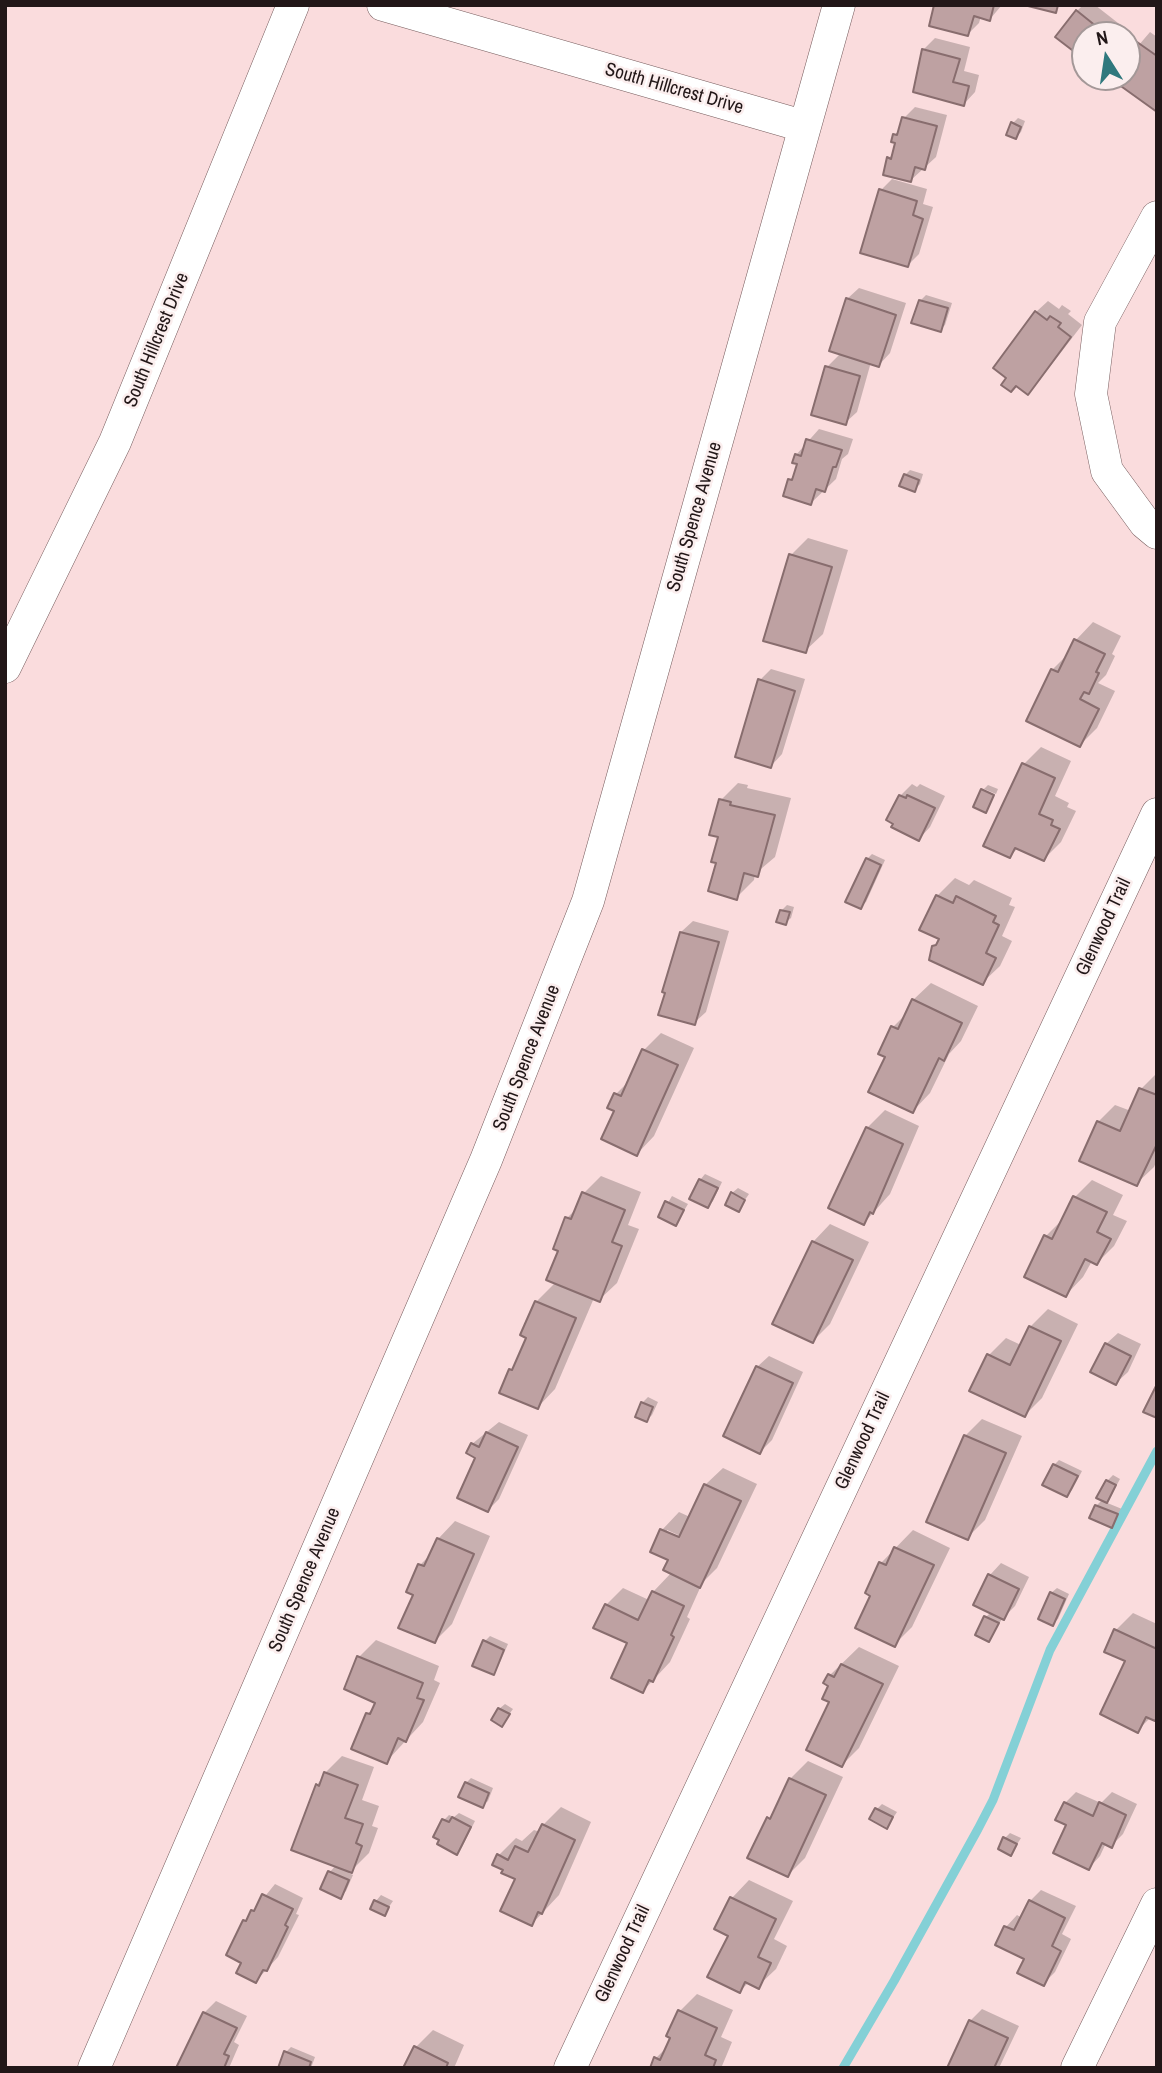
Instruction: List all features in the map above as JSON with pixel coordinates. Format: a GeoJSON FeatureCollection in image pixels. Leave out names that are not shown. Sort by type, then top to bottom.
{"type":"FeatureCollection","features":[{"type":"Feature","properties":{"kind":"street","name":"South Hillcrest Drive"},"geometry":{"type":"LineString","coordinates":[[5,667],[115,442],[293,5]]}},
{"type":"Feature","properties":{"kind":"street","name":"South Hillcrest Drive"},"geometry":{"type":"LineString","coordinates":[[383,5],[803,126]]}},
{"type":"Feature","properties":{"kind":"street","name":"South Spence Avenue"},"geometry":{"type":"LineString","coordinates":[[94,2068],[486,1160],[588,901],[838,5]]}},
{"type":"Feature","properties":{"kind":"street"},"geometry":{"type":"LineString","coordinates":[[1157,217],[1100,321],[1091,394],[1107,471],[1144,523],[1157,533]]}},
{"type":"Feature","properties":{"kind":"street","name":"Glenwood Trail"},"geometry":{"type":"LineString","coordinates":[[570,2068],[1157,814]]}},
{"type":"Feature","properties":{"kind":"street"},"geometry":{"type":"LineString","coordinates":[[1077,2068],[1157,1904]]}},
{"type":"Feature","properties":{"kind":"building"},"geometry":{"type":"Polygon","coordinates":[[[934,5],[994,5],[990,21],[974,16],[968,36],[929,26],[934,5]]]}},
{"type":"Feature","properties":{"kind":"building"},"geometry":{"type":"Polygon","coordinates":[[[1024,5],[1058,5],[1056,13],[1024,5]]]}},
{"type":"Feature","properties":{"kind":"building"},"geometry":{"type":"Polygon","coordinates":[[[1076,10],[1090,21],[1071,21],[1071,49],[1055,37],[1076,10]]]}},
{"type":"Feature","properties":{"kind":"building"},"geometry":{"type":"Polygon","coordinates":[[[1141,45],[1157,56],[1157,112],[1128,91],[1141,91],[1141,45]]]}},
{"type":"Feature","properties":{"kind":"building"},"geometry":{"type":"Polygon","coordinates":[[[922,49],[960,59],[953,82],[969,86],[964,106],[913,92],[922,49]]]}},
{"type":"Feature","properties":{"kind":"building"},"geometry":{"type":"Polygon","coordinates":[[[902,117],[937,126],[925,170],[915,167],[911,182],[883,175],[887,157],[891,159],[895,143],[891,142],[893,134],[897,135],[902,117]]]}},
{"type":"Feature","properties":{"kind":"building"},"geometry":{"type":"Polygon","coordinates":[[[1011,122],[1021,127],[1016,139],[1006,135],[1011,122]]]}},
{"type":"Feature","properties":{"kind":"building"},"geometry":{"type":"Polygon","coordinates":[[[879,189],[917,201],[913,215],[923,219],[908,267],[860,253],[879,189]]]}},
{"type":"Feature","properties":{"kind":"building"},"geometry":{"type":"Polygon","coordinates":[[[846,298],[896,315],[879,367],[829,351],[846,298]]]}},
{"type":"Feature","properties":{"kind":"building"},"geometry":{"type":"Polygon","coordinates":[[[919,300],[948,308],[941,332],[911,323],[919,300]]]}},
{"type":"Feature","properties":{"kind":"building"},"geometry":{"type":"Polygon","coordinates":[[[1035,311],[1047,320],[1050,316],[1061,323],[1058,327],[1071,337],[1028,395],[1016,386],[1011,392],[1001,385],[1006,378],[993,368],[1035,311]]]}},
{"type":"Feature","properties":{"kind":"building"},"geometry":{"type":"Polygon","coordinates":[[[825,366],[860,376],[846,425],[811,415],[825,366]]]}},
{"type":"Feature","properties":{"kind":"building"},"geometry":{"type":"Polygon","coordinates":[[[806,439],[842,450],[825,492],[816,489],[811,505],[783,496],[788,479],[792,480],[797,464],[792,463],[795,454],[801,456],[806,439]]]}},
{"type":"Feature","properties":{"kind":"building"},"geometry":{"type":"Polygon","coordinates":[[[904,474],[919,480],[915,492],[899,486],[904,474]]]}},
{"type":"Feature","properties":{"kind":"building"},"geometry":{"type":"Polygon","coordinates":[[[789,554],[832,567],[806,653],[763,641],[789,554]]]}},
{"type":"Feature","properties":{"kind":"building"},"geometry":{"type":"Polygon","coordinates":[[[1074,639],[1105,654],[1089,694],[1084,692],[1080,699],[1099,709],[1080,747],[1026,721],[1051,669],[1058,672],[1074,639]]]}},
{"type":"Feature","properties":{"kind":"building"},"geometry":{"type":"Polygon","coordinates":[[[758,679],[795,691],[771,768],[735,757],[758,679]]]}},
{"type":"Feature","properties":{"kind":"building"},"geometry":{"type":"Polygon","coordinates":[[[1022,763],[1055,778],[1039,814],[1053,820],[1051,825],[1060,829],[1044,861],[1015,848],[1010,858],[983,846],[1022,763]]]}},
{"type":"Feature","properties":{"kind":"building"},"geometry":{"type":"Polygon","coordinates":[[[981,789],[994,795],[986,813],[973,807],[981,789]]]}},
{"type":"Feature","properties":{"kind":"building"},"geometry":{"type":"Polygon","coordinates":[[[899,795],[906,798],[907,795],[935,808],[919,841],[891,827],[893,824],[886,820],[899,795]]]}},
{"type":"Feature","properties":{"kind":"building"},"geometry":{"type":"Polygon","coordinates":[[[719,799],[731,802],[730,805],[775,815],[758,877],[744,873],[737,900],[708,891],[716,863],[711,862],[718,837],[709,835],[719,799]]]}},
{"type":"Feature","properties":{"kind":"building"},"geometry":{"type":"Polygon","coordinates":[[[866,858],[881,865],[861,909],[845,902],[866,858]]]}},
{"type":"Feature","properties":{"kind":"building"},"geometry":{"type":"Polygon","coordinates":[[[936,895],[953,903],[956,896],[996,916],[993,922],[999,925],[986,953],[996,958],[983,985],[929,960],[932,946],[936,945],[939,939],[919,930],[936,895]]]}},
{"type":"Feature","properties":{"kind":"building"},"geometry":{"type":"Polygon","coordinates":[[[780,910],[790,912],[786,925],[776,922],[780,910]]]}},
{"type":"Feature","properties":{"kind":"building"},"geometry":{"type":"Polygon","coordinates":[[[680,932],[719,942],[695,1025],[658,1015],[680,932]]]}},
{"type":"Feature","properties":{"kind":"building"},"geometry":{"type":"Polygon","coordinates":[[[912,999],[962,1023],[944,1061],[939,1058],[913,1113],[868,1092],[885,1057],[878,1054],[891,1026],[898,1029],[912,999]]]}},
{"type":"Feature","properties":{"kind":"building"},"geometry":{"type":"Polygon","coordinates":[[[642,1049],[678,1065],[637,1156],[601,1139],[614,1111],[607,1108],[614,1093],[621,1096],[642,1049]]]}},
{"type":"Feature","properties":{"kind":"building"},"geometry":{"type":"Polygon","coordinates":[[[1139,1088],[1157,1095],[1157,1144],[1137,1186],[1079,1161],[1097,1121],[1120,1131],[1139,1088]]]}},
{"type":"Feature","properties":{"kind":"building"},"geometry":{"type":"Polygon","coordinates":[[[866,1127],[903,1144],[873,1214],[870,1212],[864,1225],[828,1208],[866,1127]]]}},
{"type":"Feature","properties":{"kind":"building"},"geometry":{"type":"Polygon","coordinates":[[[699,1179],[718,1188],[708,1208],[689,1199],[699,1179]]]}},
{"type":"Feature","properties":{"kind":"building"},"geometry":{"type":"Polygon","coordinates":[[[582,1192],[625,1210],[612,1242],[622,1246],[600,1302],[546,1280],[558,1251],[553,1249],[565,1217],[571,1219],[582,1192]]]}},
{"type":"Feature","properties":{"kind":"building"},"geometry":{"type":"Polygon","coordinates":[[[731,1192],[745,1200],[739,1212],[725,1205],[731,1192]]]}},
{"type":"Feature","properties":{"kind":"building"},"geometry":{"type":"Polygon","coordinates":[[[1073,1196],[1107,1212],[1097,1232],[1111,1239],[1097,1265],[1085,1259],[1066,1297],[1024,1277],[1044,1235],[1052,1239],[1073,1196]]]}},
{"type":"Feature","properties":{"kind":"building"},"geometry":{"type":"Polygon","coordinates":[[[665,1201],[684,1210],[676,1226],[658,1217],[665,1201]]]}},
{"type":"Feature","properties":{"kind":"building"},"geometry":{"type":"Polygon","coordinates":[[[812,1241],[853,1260],[813,1343],[772,1324],[812,1241]]]}},
{"type":"Feature","properties":{"kind":"building"},"geometry":{"type":"Polygon","coordinates":[[[535,1301],[576,1318],[538,1409],[499,1393],[526,1338],[520,1335],[535,1301]]]}},
{"type":"Feature","properties":{"kind":"building"},"geometry":{"type":"Polygon","coordinates":[[[1029,1326],[1061,1341],[1025,1417],[969,1391],[987,1354],[1010,1365],[1029,1326]]]}},
{"type":"Feature","properties":{"kind":"building"},"geometry":{"type":"Polygon","coordinates":[[[1105,1343],[1131,1356],[1116,1385],[1090,1372],[1105,1343]]]}},
{"type":"Feature","properties":{"kind":"building"},"geometry":{"type":"Polygon","coordinates":[[[756,1366],[793,1383],[760,1454],[723,1436],[756,1366]]]}},
{"type":"Feature","properties":{"kind":"building"},"geometry":{"type":"Polygon","coordinates":[[[1157,1384],[1157,1418],[1143,1412],[1157,1384]]]}},
{"type":"Feature","properties":{"kind":"building"},"geometry":{"type":"Polygon","coordinates":[[[641,1402],[653,1407],[647,1422],[635,1417],[641,1402]]]}},
{"type":"Feature","properties":{"kind":"building"},"geometry":{"type":"Polygon","coordinates":[[[486,1432],[518,1447],[488,1512],[457,1498],[475,1458],[466,1453],[471,1443],[479,1447],[486,1432]]]}},
{"type":"Feature","properties":{"kind":"building"},"geometry":{"type":"Polygon","coordinates":[[[964,1435],[1006,1453],[968,1540],[926,1522],[964,1435]]]}},
{"type":"Feature","properties":{"kind":"building"},"geometry":{"type":"Polygon","coordinates":[[[1053,1464],[1078,1476],[1067,1497],[1042,1485],[1053,1464]]]}},
{"type":"Feature","properties":{"kind":"building"},"geometry":{"type":"Polygon","coordinates":[[[1106,1480],[1116,1485],[1107,1503],[1096,1498],[1106,1480]]]}},
{"type":"Feature","properties":{"kind":"building"},"geometry":{"type":"Polygon","coordinates":[[[704,1484],[741,1501],[700,1588],[663,1570],[668,1560],[650,1552],[660,1529],[679,1537],[704,1484]]]}},
{"type":"Feature","properties":{"kind":"building"},"geometry":{"type":"Polygon","coordinates":[[[1095,1505],[1118,1514],[1112,1528],[1089,1518],[1095,1505]]]}},
{"type":"Feature","properties":{"kind":"building"},"geometry":{"type":"Polygon","coordinates":[[[437,1538],[474,1554],[435,1643],[398,1628],[413,1595],[406,1592],[418,1564],[424,1566],[437,1538]]]}},
{"type":"Feature","properties":{"kind":"building"},"geometry":{"type":"Polygon","coordinates":[[[894,1547],[934,1565],[895,1647],[855,1628],[870,1596],[865,1593],[879,1562],[886,1565],[894,1547]]]}},
{"type":"Feature","properties":{"kind":"building"},"geometry":{"type":"Polygon","coordinates":[[[988,1574],[1019,1589],[1004,1620],[973,1605],[988,1574]]]}},
{"type":"Feature","properties":{"kind":"building"},"geometry":{"type":"Polygon","coordinates":[[[652,1591],[684,1606],[671,1635],[674,1637],[653,1682],[649,1680],[643,1693],[611,1678],[627,1643],[593,1628],[605,1604],[638,1620],[652,1591]]]}},
{"type":"Feature","properties":{"kind":"building"},"geometry":{"type":"Polygon","coordinates":[[[1050,1592],[1065,1599],[1053,1626],[1038,1619],[1050,1592]]]}},
{"type":"Feature","properties":{"kind":"building"},"geometry":{"type":"Polygon","coordinates":[[[984,1616],[999,1623],[989,1642],[975,1635],[984,1616]]]}},
{"type":"Feature","properties":{"kind":"building"},"geometry":{"type":"Polygon","coordinates":[[[1114,1629],[1157,1649],[1157,1717],[1155,1721],[1146,1717],[1138,1733],[1100,1714],[1125,1661],[1104,1652],[1114,1629]]]}},
{"type":"Feature","properties":{"kind":"building"},"geometry":{"type":"Polygon","coordinates":[[[483,1640],[504,1650],[494,1675],[472,1666],[483,1640]]]}},
{"type":"Feature","properties":{"kind":"building"},"geometry":{"type":"Polygon","coordinates":[[[357,1656],[423,1683],[417,1698],[424,1700],[406,1742],[398,1738],[387,1764],[351,1749],[366,1713],[370,1714],[375,1703],[344,1689],[357,1656]]]}},
{"type":"Feature","properties":{"kind":"building"},"geometry":{"type":"Polygon","coordinates":[[[841,1664],[883,1684],[842,1767],[806,1750],[829,1702],[822,1699],[828,1686],[823,1683],[828,1674],[834,1677],[841,1664]]]}},
{"type":"Feature","properties":{"kind":"building"},"geometry":{"type":"Polygon","coordinates":[[[498,1708],[510,1714],[502,1727],[491,1720],[498,1708]]]}},
{"type":"Feature","properties":{"kind":"building"},"geometry":{"type":"Polygon","coordinates":[[[324,1772],[358,1785],[345,1818],[363,1824],[356,1843],[362,1846],[352,1873],[291,1850],[316,1784],[319,1786],[324,1772]]]}},
{"type":"Feature","properties":{"kind":"building"},"geometry":{"type":"Polygon","coordinates":[[[789,1778],[826,1795],[788,1877],[747,1858],[767,1817],[770,1819],[789,1778]]]}},
{"type":"Feature","properties":{"kind":"building"},"geometry":{"type":"Polygon","coordinates":[[[465,1782],[489,1793],[483,1808],[458,1797],[465,1782]]]}},
{"type":"Feature","properties":{"kind":"building"},"geometry":{"type":"Polygon","coordinates":[[[1064,1802],[1093,1816],[1099,1802],[1126,1815],[1112,1848],[1102,1843],[1089,1870],[1053,1853],[1066,1825],[1055,1820],[1064,1802]]]}},
{"type":"Feature","properties":{"kind":"building"},"geometry":{"type":"Polygon","coordinates":[[[875,1808],[893,1817],[887,1829],[869,1819],[875,1808]]]}},
{"type":"Feature","properties":{"kind":"building"},"geometry":{"type":"Polygon","coordinates":[[[452,1817],[471,1827],[457,1855],[437,1844],[439,1840],[433,1837],[442,1819],[449,1822],[452,1817]]]}},
{"type":"Feature","properties":{"kind":"building"},"geometry":{"type":"Polygon","coordinates":[[[542,1824],[575,1840],[542,1914],[538,1912],[532,1926],[500,1911],[515,1879],[501,1873],[503,1870],[492,1865],[497,1854],[508,1860],[515,1846],[528,1852],[542,1824]]]}},
{"type":"Feature","properties":{"kind":"building"},"geometry":{"type":"Polygon","coordinates":[[[1003,1837],[1017,1844],[1011,1856],[998,1849],[1003,1837]]]}},
{"type":"Feature","properties":{"kind":"building"},"geometry":{"type":"Polygon","coordinates":[[[328,1871],[349,1880],[341,1899],[320,1889],[328,1871]]]}},
{"type":"Feature","properties":{"kind":"building"},"geometry":{"type":"Polygon","coordinates":[[[262,1894],[293,1909],[285,1925],[288,1927],[267,1971],[263,1970],[256,1983],[236,1973],[241,1963],[226,1955],[243,1920],[246,1921],[251,1910],[254,1911],[262,1894]]]}},
{"type":"Feature","properties":{"kind":"building"},"geometry":{"type":"Polygon","coordinates":[[[730,1897],[776,1919],[758,1957],[771,1963],[759,1989],[745,1982],[740,1993],[707,1977],[728,1936],[714,1929],[730,1897]]]}},
{"type":"Feature","properties":{"kind":"building"},"geometry":{"type":"Polygon","coordinates":[[[374,1900],[389,1907],[385,1916],[370,1909],[374,1900]]]}},
{"type":"Feature","properties":{"kind":"building"},"geometry":{"type":"Polygon","coordinates":[[[1029,1900],[1065,1918],[1052,1946],[1061,1951],[1044,1986],[1017,1973],[1024,1959],[995,1945],[1004,1926],[1014,1930],[1029,1900]]]}},
{"type":"Feature","properties":{"kind":"building"},"geometry":{"type":"Polygon","coordinates":[[[678,2010],[717,2028],[705,2055],[716,2060],[713,2068],[650,2068],[654,2057],[660,2060],[670,2038],[666,2036],[678,2010]]]}},
{"type":"Feature","properties":{"kind":"building"},"geometry":{"type":"Polygon","coordinates":[[[203,2012],[237,2028],[224,2054],[229,2056],[224,2068],[176,2068],[203,2012]]]}},
{"type":"Feature","properties":{"kind":"building"},"geometry":{"type":"Polygon","coordinates":[[[969,2020],[1008,2038],[994,2068],[947,2068],[969,2020]]]}},
{"type":"Feature","properties":{"kind":"building"},"geometry":{"type":"Polygon","coordinates":[[[414,2046],[448,2063],[446,2068],[403,2068],[414,2046]]]}},
{"type":"Feature","properties":{"kind":"building"},"geometry":{"type":"Polygon","coordinates":[[[284,2051],[311,2062],[309,2068],[278,2068],[284,2051]]]}},
{"type":"Feature","properties":{"kind":"waterway"},"geometry":{"type":"LineString","coordinates":[[843,2068],[993,1800],[1050,1650],[1157,1451]]}}]}
